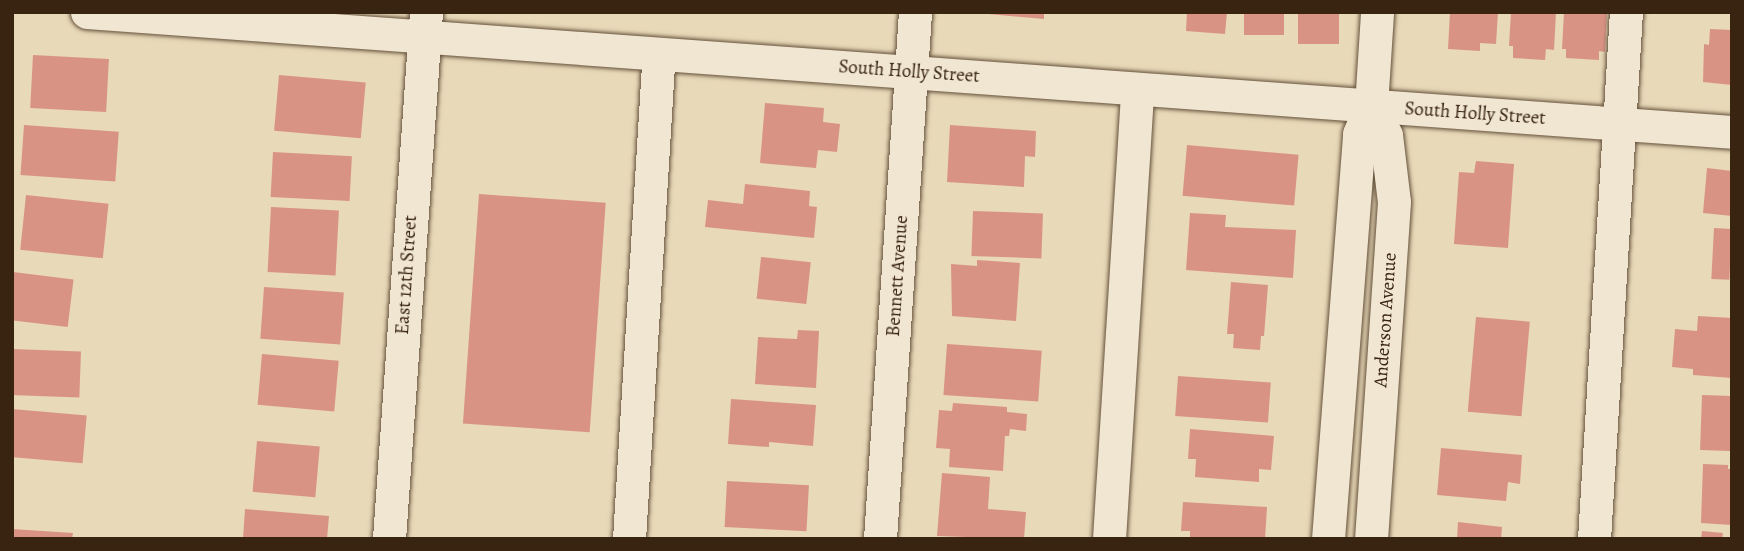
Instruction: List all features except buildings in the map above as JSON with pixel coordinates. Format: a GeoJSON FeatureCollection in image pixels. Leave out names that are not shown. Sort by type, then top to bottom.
{"type":"FeatureCollection","features":[{"type":"Feature","properties":{"kind":"street","name":"South Holly Street"},"geometry":{"type":"LineString","coordinates":[[87,12],[426,25],[659,54],[1732,132]]}},
{"type":"Feature","properties":{"kind":"street","name":"Bennett Avenue"},"geometry":{"type":"LineString","coordinates":[[880,539],[915,12]]}},
{"type":"Feature","properties":{"kind":"street","name":"Anderson Avenue"},"geometry":{"type":"LineString","coordinates":[[1328,539],[1359,134],[1371,106],[1377,12]]}},
{"type":"Feature","properties":{"kind":"street"},"geometry":{"type":"LineString","coordinates":[[1594,539],[1626,12]]}},
{"type":"Feature","properties":{"kind":"street","name":"East 12th Street"},"geometry":{"type":"LineString","coordinates":[[389,539],[426,25]]}},
{"type":"Feature","properties":{"kind":"street"},"geometry":{"type":"LineString","coordinates":[[629,539],[659,54]]}},
{"type":"Feature","properties":{"kind":"street"},"geometry":{"type":"LineString","coordinates":[[1110,539],[1137,89]]}},
{"type":"Feature","properties":{"kind":"street","name":"Anderson Avenue"},"geometry":{"type":"LineString","coordinates":[[1371,106],[1386,135],[1394,202],[1371,539]]}}]}
